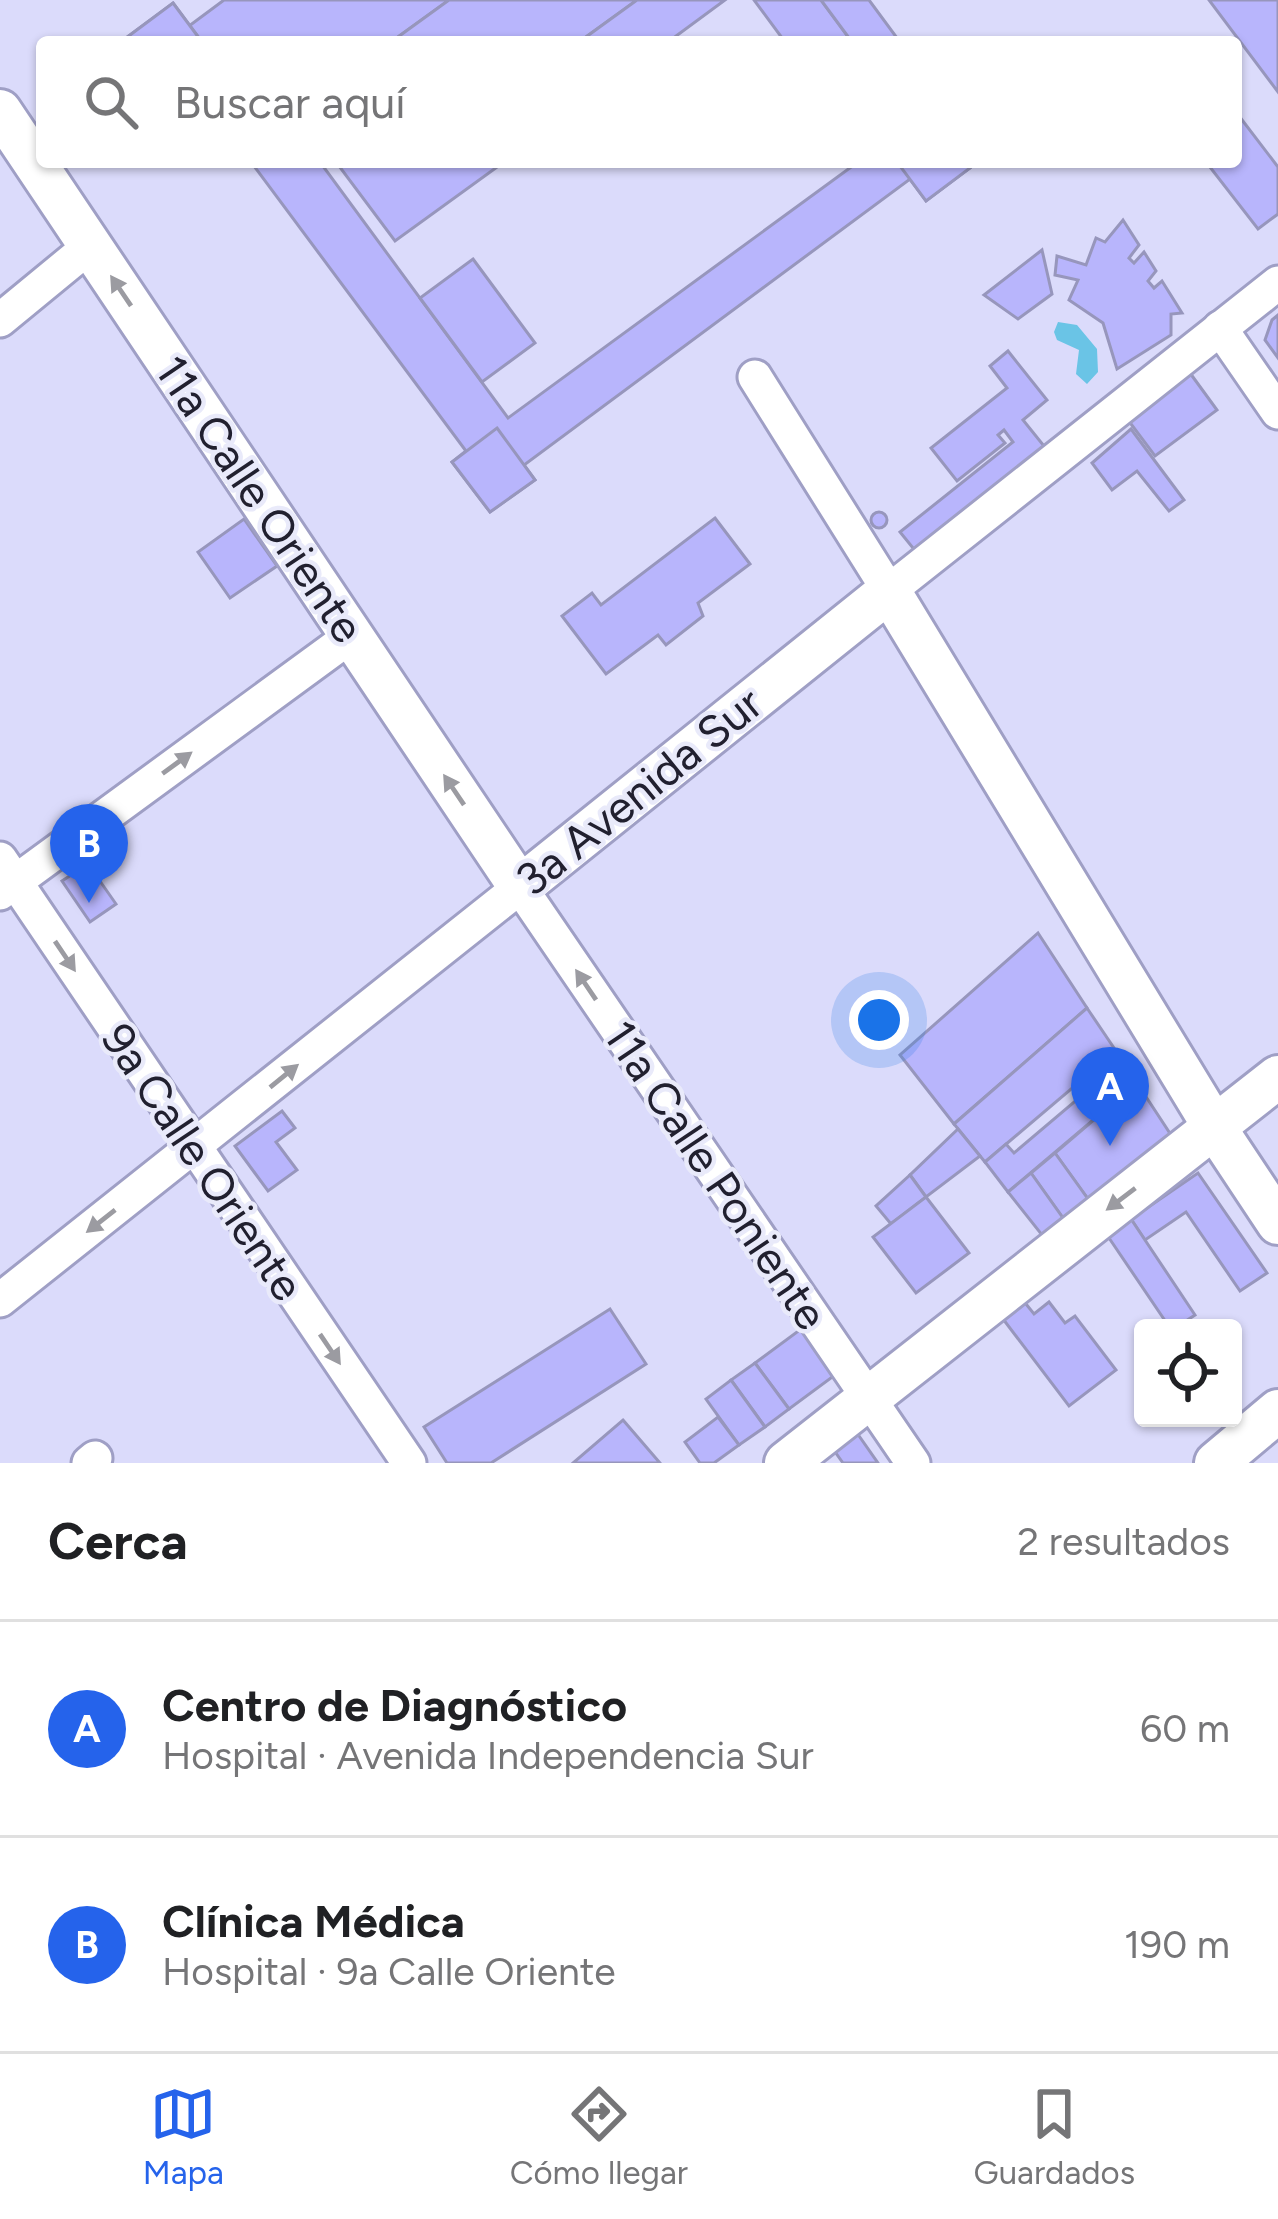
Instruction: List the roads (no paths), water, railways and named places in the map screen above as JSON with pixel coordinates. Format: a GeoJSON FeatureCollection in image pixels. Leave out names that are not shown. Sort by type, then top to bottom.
{"type":"FeatureCollection","features":[{"type":"Feature","properties":{"kind":"main road","name":"11a Calle Oriente"},"geometry":{"type":"LineString","coordinates":[[0,111],[36,165]]}},
{"type":"Feature","properties":{"kind":"main road","name":"11a Calle Oriente"},"geometry":{"type":"LineString","coordinates":[[38,168],[520,887]]}},
{"type":"Feature","properties":{"kind":"main road","name":"3a Avenida Sur"},"geometry":{"type":"LineString","coordinates":[[520,887],[889,591]]}},
{"type":"Feature","properties":{"kind":"main road"},"geometry":{"type":"LineString","coordinates":[[889,591],[1215,1128],[1278,1223]]}},
{"type":"Feature","properties":{"kind":"main road"},"geometry":{"type":"LineString","coordinates":[[786,1463],[1278,1077]]}},
{"type":"Feature","properties":{"kind":"main road"},"geometry":{"type":"LineString","coordinates":[[1216,1463],[1278,1412]]}},
{"type":"Feature","properties":{"kind":"street"},"geometry":{"type":"LineString","coordinates":[[0,320],[90,246]]}},
{"type":"Feature","properties":{"kind":"street","name":"3a Avenida Sur"},"geometry":{"type":"LineString","coordinates":[[889,591],[1278,283]]}},
{"type":"Feature","properties":{"kind":"street"},"geometry":{"type":"LineString","coordinates":[[1220,328],[1278,412]]}},
{"type":"Feature","properties":{"kind":"street"},"geometry":{"type":"LineString","coordinates":[[755,377],[889,591]]}},
{"type":"Feature","properties":{"kind":"street"},"geometry":{"type":"LineString","coordinates":[[5,878],[351,635]]}},
{"type":"Feature","properties":{"kind":"street","name":"9a Calle Oriente"},"geometry":{"type":"LineString","coordinates":[[5,878],[409,1463]]}},
{"type":"Feature","properties":{"kind":"street","name":"3a Avenida Sur"},"geometry":{"type":"LineString","coordinates":[[0,1300],[520,887]]}},
{"type":"Feature","properties":{"kind":"street","name":"11a Calle Poniente"},"geometry":{"type":"LineString","coordinates":[[520,887],[913,1463]]}},
{"type":"Feature","properties":{"kind":"water"},"geometry":{"type":"Polygon","coordinates":[[[1058,322],[1077,325],[1097,349],[1098,372],[1087,384],[1076,374],[1079,350],[1057,340],[1058,322]]]}},
{"type":"Feature","properties":{"kind":"place","name":"Clínica Médica"},"geometry":{"type":"Point","coordinates":[89,903]}},
{"type":"Feature","properties":{"kind":"place","name":"Centro de Diagnóstico"},"geometry":{"type":"Point","coordinates":[1110,1146]}}]}
